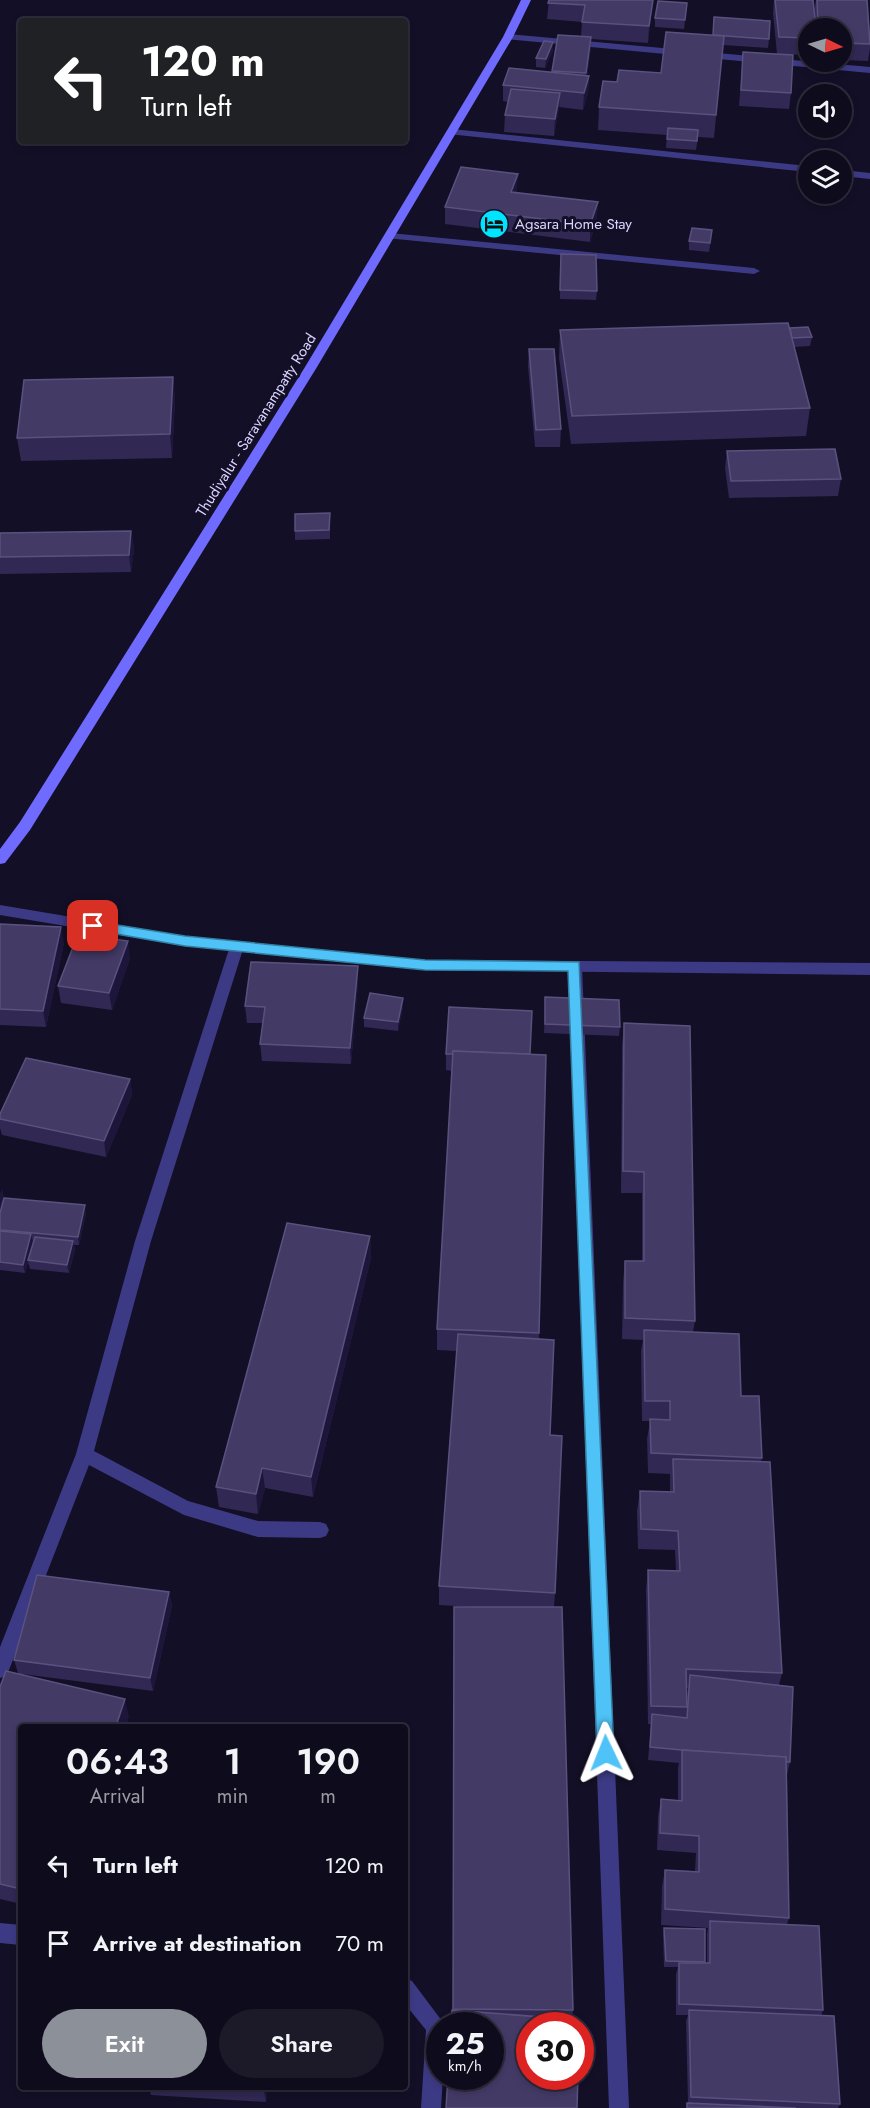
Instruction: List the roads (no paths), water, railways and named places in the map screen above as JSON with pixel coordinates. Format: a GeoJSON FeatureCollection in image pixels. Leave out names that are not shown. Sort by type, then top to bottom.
{"type":"FeatureCollection","features":[{"type":"Feature","properties":{"kind":"main road","name":"Thudiyalur - Saravanampatty Road"},"geometry":{"type":"LineString","coordinates":[[0,859],[25,826],[390,236],[508,37],[526,0]]}},
{"type":"Feature","properties":{"kind":"street"},"geometry":{"type":"LineString","coordinates":[[508,37],[870,70]]}},
{"type":"Feature","properties":{"kind":"street"},"geometry":{"type":"LineString","coordinates":[[452,132],[798,168]]}},
{"type":"Feature","properties":{"kind":"street"},"geometry":{"type":"LineString","coordinates":[[852,174],[870,176]]}},
{"type":"Feature","properties":{"kind":"street"},"geometry":{"type":"LineString","coordinates":[[390,236],[754,271]]}},
{"type":"Feature","properties":{"kind":"street"},"geometry":{"type":"LineString","coordinates":[[0,910],[185,941],[425,965],[870,969]]}},
{"type":"Feature","properties":{"kind":"street"},"geometry":{"type":"LineString","coordinates":[[0,1670],[85,1454],[143,1241],[237,946]]}},
{"type":"Feature","properties":{"kind":"street"},"geometry":{"type":"LineString","coordinates":[[575,966],[620,2108]]}},
{"type":"Feature","properties":{"kind":"street"},"geometry":{"type":"LineString","coordinates":[[85,1454],[184,1507],[258,1529],[320,1530]]}},
{"type":"Feature","properties":{"kind":"street"},"geometry":{"type":"LineString","coordinates":[[0,1933],[18,1935]]}},
{"type":"Feature","properties":{"kind":"street"},"geometry":{"type":"LineString","coordinates":[[408,1992],[436,2027],[430,2108]]}},
{"type":"Feature","properties":{"kind":"place","name":"Agsara Home Stay"},"geometry":{"type":"Point","coordinates":[494,224]}}]}
